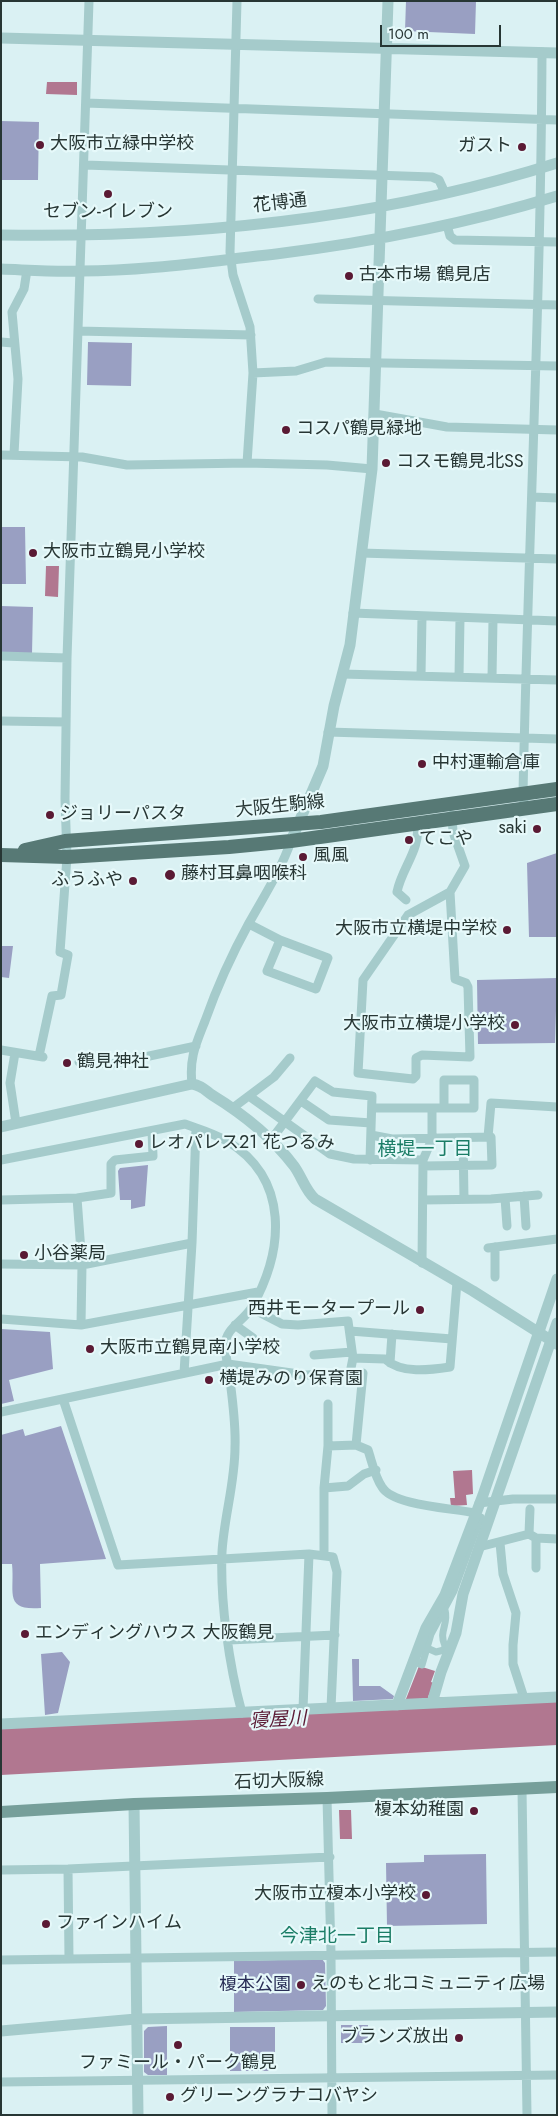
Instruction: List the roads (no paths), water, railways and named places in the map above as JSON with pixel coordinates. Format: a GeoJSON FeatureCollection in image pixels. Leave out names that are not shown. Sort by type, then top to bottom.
{"type":"FeatureCollection","features":[{"type":"Feature","properties":{"kind":"main road","name":"大阪生駒線"},"geometry":{"type":"LineString","coordinates":[[4,855],[65,841],[299,824],[557,789]]}},
{"type":"Feature","properties":{"kind":"main road","name":"大阪生駒線"},"geometry":{"type":"LineString","coordinates":[[4,855],[67,857],[291,841],[557,804]]}},
{"type":"Feature","properties":{"kind":"main road","name":"石切大阪線"},"geometry":{"type":"LineString","coordinates":[[1,1812],[134,1804],[327,1798],[557,1787]]}},
{"type":"Feature","properties":{"kind":"street"},"geometry":{"type":"LineString","coordinates":[[1,1050],[42,1057],[52,996],[61,995],[68,955],[60,952],[67,857],[65,841],[67,658],[85,165],[88,1]]}},
{"type":"Feature","properties":{"kind":"street"},"geometry":{"type":"LineString","coordinates":[[237,1],[230,260],[251,335],[253,373],[247,463]]}},
{"type":"Feature","properties":{"kind":"street"},"geometry":{"type":"LineString","coordinates":[[192,1084],[190,1065],[214,997],[249,924],[285,858],[323,766],[328,732],[350,645],[372,469],[388,1]]}},
{"type":"Feature","properties":{"kind":"street"},"geometry":{"type":"LineString","coordinates":[[1,38],[236,46],[557,53]]}},
{"type":"Feature","properties":{"kind":"street"},"geometry":{"type":"LineString","coordinates":[[525,809],[529,558],[538,305],[542,52]]}},
{"type":"Feature","properties":{"kind":"street"},"geometry":{"type":"LineString","coordinates":[[86,104],[557,120]]}},
{"type":"Feature","properties":{"kind":"street","name":"花博通"},"geometry":{"type":"LineString","coordinates":[[1,235],[82,236],[202,231],[318,218],[445,193],[557,163]]}},
{"type":"Feature","properties":{"kind":"street"},"geometry":{"type":"LineString","coordinates":[[85,165],[436,178],[439,180],[445,193]]}},
{"type":"Feature","properties":{"kind":"street"},"geometry":{"type":"LineString","coordinates":[[1,269],[81,272],[307,252],[447,225],[557,196]]}},
{"type":"Feature","properties":{"kind":"street"},"geometry":{"type":"LineString","coordinates":[[447,225],[451,237],[455,240],[557,242]]}},
{"type":"Feature","properties":{"kind":"street"},"geometry":{"type":"LineString","coordinates":[[14,454],[18,379],[13,343],[12,312],[24,289],[27,270]]}},
{"type":"Feature","properties":{"kind":"street"},"geometry":{"type":"LineString","coordinates":[[318,299],[557,305]]}},
{"type":"Feature","properties":{"kind":"street"},"geometry":{"type":"LineString","coordinates":[[78,332],[251,335]]}},
{"type":"Feature","properties":{"kind":"street"},"geometry":{"type":"LineString","coordinates":[[1,342],[13,343]]}},
{"type":"Feature","properties":{"kind":"street"},"geometry":{"type":"LineString","coordinates":[[253,373],[296,371],[326,362],[557,366]]}},
{"type":"Feature","properties":{"kind":"street"},"geometry":{"type":"LineString","coordinates":[[375,414],[447,428],[557,430]]}},
{"type":"Feature","properties":{"kind":"street"},"geometry":{"type":"LineString","coordinates":[[1,455],[73,457],[127,465],[247,463],[327,465],[372,469]]}},
{"type":"Feature","properties":{"kind":"street"},"geometry":{"type":"LineString","coordinates":[[532,497],[557,498]]}},
{"type":"Feature","properties":{"kind":"street"},"geometry":{"type":"LineString","coordinates":[[361,553],[557,559]]}},
{"type":"Feature","properties":{"kind":"street"},"geometry":{"type":"LineString","coordinates":[[353,613],[557,621]]}},
{"type":"Feature","properties":{"kind":"street"},"geometry":{"type":"LineString","coordinates":[[421,676],[422,616]]}},
{"type":"Feature","properties":{"kind":"street"},"geometry":{"type":"LineString","coordinates":[[458,677],[460,618]]}},
{"type":"Feature","properties":{"kind":"street"},"geometry":{"type":"LineString","coordinates":[[492,678],[493,619]]}},
{"type":"Feature","properties":{"kind":"street"},"geometry":{"type":"LineString","coordinates":[[1,656],[67,658]]}},
{"type":"Feature","properties":{"kind":"street"},"geometry":{"type":"LineString","coordinates":[[342,674],[557,680]]}},
{"type":"Feature","properties":{"kind":"street"},"geometry":{"type":"LineString","coordinates":[[1,721],[66,722]]}},
{"type":"Feature","properties":{"kind":"street"},"geometry":{"type":"LineString","coordinates":[[328,732],[557,739]]}},
{"type":"Feature","properties":{"kind":"street"},"geometry":{"type":"LineString","coordinates":[[450,892],[455,979],[466,982],[468,987],[470,1057],[422,1055],[416,1058],[416,1076],[413,1079],[358,1073],[363,980],[408,915],[450,892],[465,866],[453,832],[451,804]]}},
{"type":"Feature","properties":{"kind":"street"},"geometry":{"type":"LineString","coordinates":[[406,900],[397,892],[400,880],[419,839],[417,824]]}},
{"type":"Feature","properties":{"kind":"street"},"geometry":{"type":"LineString","coordinates":[[249,924],[280,940],[328,958],[316,989],[267,971],[280,940]]}},
{"type":"Feature","properties":{"kind":"street"},"geometry":{"type":"LineString","coordinates":[[79,1062],[112,1064],[196,1046]]}},
{"type":"Feature","properties":{"kind":"street"},"geometry":{"type":"LineString","coordinates":[[15,1053],[10,1083],[16,1123]]}},
{"type":"Feature","properties":{"kind":"street"},"geometry":{"type":"LineString","coordinates":[[234,1107],[274,1078],[290,1058]]}},
{"type":"Feature","properties":{"kind":"street"},"geometry":{"type":"LineString","coordinates":[[372,1108],[432,1108],[444,1108],[474,1108],[474,1080],[444,1080],[444,1108]]}},
{"type":"Feature","properties":{"kind":"street"},"geometry":{"type":"LineString","coordinates":[[271,1140],[315,1081],[333,1092],[372,1096],[370,1160]]}},
{"type":"Feature","properties":{"kind":"street"},"geometry":{"type":"LineString","coordinates":[[1,1127],[199,1084],[210,1094],[234,1107],[271,1140],[296,1168],[309,1194],[314,1199],[457,1282],[554,1342]]}},
{"type":"Feature","properties":{"kind":"street"},"geometry":{"type":"LineString","coordinates":[[249,1096],[330,1154],[354,1159],[464,1166],[492,1165],[491,1137],[392,1139],[371,1135]]}},
{"type":"Feature","properties":{"kind":"street"},"geometry":{"type":"LineString","coordinates":[[301,1101],[329,1120],[371,1123]]}},
{"type":"Feature","properties":{"kind":"street"},"geometry":{"type":"LineString","coordinates":[[488,1137],[491,1103],[557,1107]]}},
{"type":"Feature","properties":{"kind":"street"},"geometry":{"type":"LineString","coordinates":[[422,1263],[423,1163],[432,1139],[432,1108]]}},
{"type":"Feature","properties":{"kind":"street"},"geometry":{"type":"LineString","coordinates":[[1,1160],[185,1124],[211,1132],[242,1151],[264,1180],[273,1198],[276,1216],[275,1245],[251,1308],[226,1335],[225,1347],[234,1416],[235,1446],[222,1559],[223,1592],[234,1683],[242,1713]]}},
{"type":"Feature","properties":{"kind":"street"},"geometry":{"type":"LineString","coordinates":[[184,1374],[192,1243],[196,1128]]}},
{"type":"Feature","properties":{"kind":"street"},"geometry":{"type":"LineString","coordinates":[[1,1200],[78,1198],[111,1193],[111,1164],[115,1160],[153,1156],[152,1131]]}},
{"type":"Feature","properties":{"kind":"street"},"geometry":{"type":"LineString","coordinates":[[462,1138],[464,1199]]}},
{"type":"Feature","properties":{"kind":"street"},"geometry":{"type":"LineString","coordinates":[[423,1200],[505,1198],[538,1195]]}},
{"type":"Feature","properties":{"kind":"street"},"geometry":{"type":"LineString","coordinates":[[524,1196],[526,1226]]}},
{"type":"Feature","properties":{"kind":"street"},"geometry":{"type":"LineString","coordinates":[[78,1198],[82,1265],[81,1325]]}},
{"type":"Feature","properties":{"kind":"street"},"geometry":{"type":"LineString","coordinates":[[505,1198],[507,1226]]}},
{"type":"Feature","properties":{"kind":"street"},"geometry":{"type":"LineString","coordinates":[[494,1277],[492,1247],[557,1238]]}},
{"type":"Feature","properties":{"kind":"street"},"geometry":{"type":"LineString","coordinates":[[1,1264],[82,1265],[192,1243]]}},
{"type":"Feature","properties":{"kind":"street"},"geometry":{"type":"LineString","coordinates":[[400,1705],[412,1662],[429,1622],[444,1596],[478,1511],[557,1279]]}},
{"type":"Feature","properties":{"kind":"street"},"geometry":{"type":"LineString","coordinates":[[314,1355],[353,1355],[385,1359],[390,1363],[417,1370],[450,1367],[457,1282]]}},
{"type":"Feature","properties":{"kind":"street"},"geometry":{"type":"LineString","coordinates":[[1,1320],[81,1325],[258,1292]]}},
{"type":"Feature","properties":{"kind":"street"},"geometry":{"type":"LineString","coordinates":[[251,1308],[282,1324],[298,1326],[348,1321],[353,1355],[350,1373]]}},
{"type":"Feature","properties":{"kind":"street"},"geometry":{"type":"LineString","coordinates":[[412,1662],[422,1664],[436,1623],[458,1593],[479,1547],[496,1502],[495,1497],[554,1342],[557,1323]]}},
{"type":"Feature","properties":{"kind":"street"},"geometry":{"type":"LineString","coordinates":[[235,1325],[253,1338]]}},
{"type":"Feature","properties":{"kind":"street"},"geometry":{"type":"LineString","coordinates":[[350,1331],[452,1339]]}},
{"type":"Feature","properties":{"kind":"street"},"geometry":{"type":"LineString","coordinates":[[390,1363],[392,1334]]}},
{"type":"Feature","properties":{"kind":"street"},"geometry":{"type":"LineString","coordinates":[[1,1412],[228,1364],[306,1375],[362,1373],[356,1445]]}},
{"type":"Feature","properties":{"kind":"street"},"geometry":{"type":"LineString","coordinates":[[63,1399],[118,1565],[309,1554],[324,1554],[333,1557],[337,1567],[331,1708]]}},
{"type":"Feature","properties":{"kind":"street"},"geometry":{"type":"LineString","coordinates":[[324,1554],[324,1488],[328,1446],[328,1404]]}},
{"type":"Feature","properties":{"kind":"street"},"geometry":{"type":"LineString","coordinates":[[328,1446],[356,1445],[368,1450],[382,1488],[392,1495],[427,1506],[478,1511],[496,1502],[512,1499],[557,1499]]}},
{"type":"Feature","properties":{"kind":"street"},"geometry":{"type":"LineString","coordinates":[[324,1488],[348,1486],[364,1474],[376,1470]]}},
{"type":"Feature","properties":{"kind":"street"},"geometry":{"type":"LineString","coordinates":[[530,1509],[536,1568]]}},
{"type":"Feature","properties":{"kind":"street"},"geometry":{"type":"LineString","coordinates":[[429,1703],[456,1632],[458,1593],[478,1511]]}},
{"type":"Feature","properties":{"kind":"street"},"geometry":{"type":"LineString","coordinates":[[479,1547],[533,1536],[557,1539]]}},
{"type":"Feature","properties":{"kind":"street"},"geometry":{"type":"LineString","coordinates":[[500,1543],[503,1574],[516,1614],[513,1664],[524,1698]]}},
{"type":"Feature","properties":{"kind":"street"},"geometry":{"type":"LineString","coordinates":[[303,1710],[309,1554]]}},
{"type":"Feature","properties":{"kind":"street"},"geometry":{"type":"LineString","coordinates":[[427,1648],[436,1652],[444,1650],[445,1646],[441,1640],[442,1628],[447,1618],[445,1610]]}},
{"type":"Feature","properties":{"kind":"street"},"geometry":{"type":"LineString","coordinates":[[229,1640],[334,1635]]}},
{"type":"Feature","properties":{"kind":"street"},"geometry":{"type":"LineString","coordinates":[[1,1724],[557,1697]]}},
{"type":"Feature","properties":{"kind":"street"},"geometry":{"type":"LineString","coordinates":[[522,1789],[527,2115]]}},
{"type":"Feature","properties":{"kind":"street"},"geometry":{"type":"LineString","coordinates":[[327,1798],[330,1857],[332,2115]]}},
{"type":"Feature","properties":{"kind":"street"},"geometry":{"type":"LineString","coordinates":[[134,1804],[138,2115]]}},
{"type":"Feature","properties":{"kind":"street"},"geometry":{"type":"LineString","coordinates":[[1,1870],[68,1869],[330,1857]]}},
{"type":"Feature","properties":{"kind":"street"},"geometry":{"type":"LineString","coordinates":[[68,1869],[69,1959]]}},
{"type":"Feature","properties":{"kind":"street"},"geometry":{"type":"LineString","coordinates":[[1,1960],[557,1952]]}},
{"type":"Feature","properties":{"kind":"street"},"geometry":{"type":"LineString","coordinates":[[1,2031],[136,2019],[332,2014],[557,2012]]}},
{"type":"Feature","properties":{"kind":"street"},"geometry":{"type":"LineString","coordinates":[[1,2082],[331,2079],[557,2074]]}},
{"type":"Feature","properties":{"kind":"water"},"geometry":{"type":"Polygon","coordinates":[[[47,82],[77,82],[77,95],[46,94],[47,82]]]}},
{"type":"Feature","properties":{"kind":"water"},"geometry":{"type":"Polygon","coordinates":[[[46,566],[59,566],[58,597],[45,596],[46,566]]]}},
{"type":"Feature","properties":{"kind":"water"},"geometry":{"type":"Polygon","coordinates":[[[472,1470],[473,1494],[466,1495],[467,1505],[451,1506],[450,1498],[455,1498],[453,1471],[472,1470]]]}},
{"type":"Feature","properties":{"kind":"water","name":"寝屋川"},"geometry":{"type":"Polygon","coordinates":[[[419,1666],[435,1671],[431,1682],[434,1683],[428,1697],[557,1701],[557,1745],[1,1775],[1,1728],[402,1709],[419,1666]]]}},
{"type":"Feature","properties":{"kind":"water"},"geometry":{"type":"Polygon","coordinates":[[[339,1810],[351,1810],[352,1839],[340,1839],[339,1810]]]}},
{"type":"Feature","properties":{"kind":"place","name":"大阪市立緑中学校"},"geometry":{"type":"Point","coordinates":[40,145]}},
{"type":"Feature","properties":{"kind":"place","name":"ガスト"},"geometry":{"type":"Point","coordinates":[522,147]}},
{"type":"Feature","properties":{"kind":"place","name":"セブン-イレブン"},"geometry":{"type":"Point","coordinates":[108,194]}},
{"type":"Feature","properties":{"kind":"place","name":"古本市場 鶴見店"},"geometry":{"type":"Point","coordinates":[349,276]}},
{"type":"Feature","properties":{"kind":"place","name":"コスパ鶴見緑地"},"geometry":{"type":"Point","coordinates":[286,430]}},
{"type":"Feature","properties":{"kind":"place","name":"コスモ鶴見北SS"},"geometry":{"type":"Point","coordinates":[386,463]}},
{"type":"Feature","properties":{"kind":"place","name":"大阪市立鶴見小学校"},"geometry":{"type":"Point","coordinates":[33,553]}},
{"type":"Feature","properties":{"kind":"place","name":"中村運輸倉庫"},"geometry":{"type":"Point","coordinates":[422,764]}},
{"type":"Feature","properties":{"kind":"place","name":"ジョリーパスタ"},"geometry":{"type":"Point","coordinates":[50,815]}},
{"type":"Feature","properties":{"kind":"place","name":"saki"},"geometry":{"type":"Point","coordinates":[537,829]}},
{"type":"Feature","properties":{"kind":"place","name":"てこや"},"geometry":{"type":"Point","coordinates":[409,840]}},
{"type":"Feature","properties":{"kind":"place","name":"風風"},"geometry":{"type":"Point","coordinates":[303,857]}},
{"type":"Feature","properties":{"kind":"place","name":"藤村耳鼻咽喉科"},"geometry":{"type":"Point","coordinates":[170,875]}},
{"type":"Feature","properties":{"kind":"place","name":"ふうふや"},"geometry":{"type":"Point","coordinates":[133,881]}},
{"type":"Feature","properties":{"kind":"place","name":"大阪市立横堤中学校"},"geometry":{"type":"Point","coordinates":[507,930]}},
{"type":"Feature","properties":{"kind":"place","name":"大阪市立横堤小学校"},"geometry":{"type":"Point","coordinates":[515,1025]}},
{"type":"Feature","properties":{"kind":"place","name":"鶴見神社"},"geometry":{"type":"Point","coordinates":[67,1063]}},
{"type":"Feature","properties":{"kind":"place","name":"レオパレス21 花つるみ"},"geometry":{"type":"Point","coordinates":[139,1144]}},
{"type":"Feature","properties":{"kind":"place","name":"小谷薬局"},"geometry":{"type":"Point","coordinates":[24,1255]}},
{"type":"Feature","properties":{"kind":"place","name":"西井モータープール"},"geometry":{"type":"Point","coordinates":[420,1310]}},
{"type":"Feature","properties":{"kind":"place","name":"大阪市立鶴見南小学校"},"geometry":{"type":"Point","coordinates":[90,1349]}},
{"type":"Feature","properties":{"kind":"place","name":"横堤みのり保育園"},"geometry":{"type":"Point","coordinates":[209,1380]}},
{"type":"Feature","properties":{"kind":"place","name":"エンディングハウス 大阪鶴見"},"geometry":{"type":"Point","coordinates":[25,1634]}},
{"type":"Feature","properties":{"kind":"place","name":"榎本幼稚園"},"geometry":{"type":"Point","coordinates":[474,1811]}},
{"type":"Feature","properties":{"kind":"place","name":"大阪市立榎本小学校"},"geometry":{"type":"Point","coordinates":[426,1895]}},
{"type":"Feature","properties":{"kind":"place","name":"ファインハイム"},"geometry":{"type":"Point","coordinates":[46,1924]}},
{"type":"Feature","properties":{"kind":"place","name":"えのもと北コミュニティ広場"},"geometry":{"type":"Point","coordinates":[301,1985]}},
{"type":"Feature","properties":{"kind":"place","name":"ブランズ放出"},"geometry":{"type":"Point","coordinates":[459,2038]}},
{"type":"Feature","properties":{"kind":"place","name":"ファミール・パーク鶴見"},"geometry":{"type":"Point","coordinates":[178,2045]}},
{"type":"Feature","properties":{"kind":"place","name":"グリーングラナコバヤシ"},"geometry":{"type":"Point","coordinates":[170,2097]}},
{"type":"Feature","properties":{"kind":"district","name":"横堤一丁目"},"geometry":{"type":"Point","coordinates":[425,1150]}},
{"type":"Feature","properties":{"kind":"district","name":"今津北一丁目"},"geometry":{"type":"Point","coordinates":[337,1937]}},
{"type":"Feature","properties":{"kind":"park label","name":"榎本公園"},"geometry":{"type":"Point","coordinates":[255,1986]}}]}
